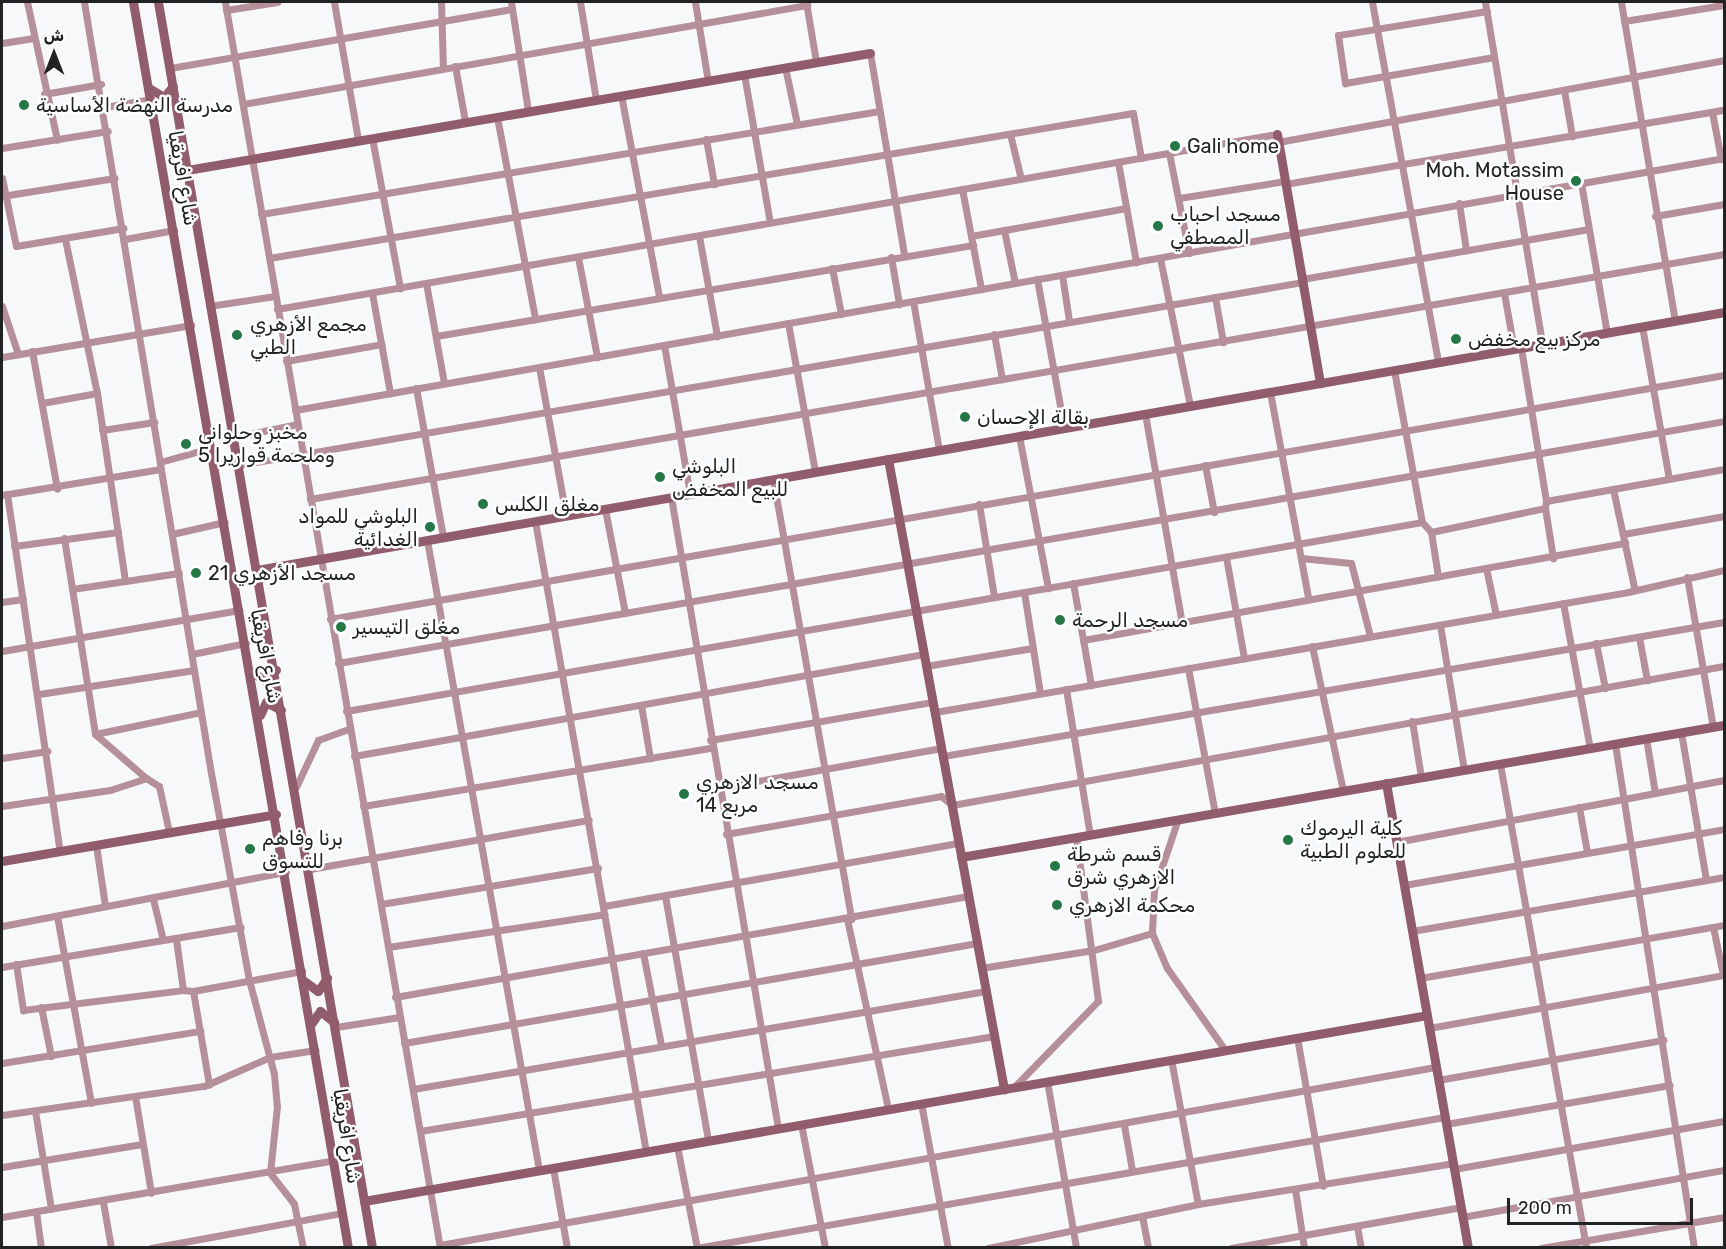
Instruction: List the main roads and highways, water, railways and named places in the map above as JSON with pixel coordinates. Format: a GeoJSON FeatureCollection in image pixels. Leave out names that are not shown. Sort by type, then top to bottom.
{"type":"FeatureCollection","features":[{"type":"Feature","properties":{"kind":"place","name":"مدرسة النهضة الأساسية"},"geometry":{"type":"Point","coordinates":[24,105]}},
{"type":"Feature","properties":{"kind":"place","name":"Gali home"},"geometry":{"type":"Point","coordinates":[1175,146]}},
{"type":"Feature","properties":{"kind":"place","name":"Moh. Motassim House"},"geometry":{"type":"Point","coordinates":[1576,181]}},
{"type":"Feature","properties":{"kind":"place","name":"مسجد احباب المصطفي"},"geometry":{"type":"Point","coordinates":[1158,226]}},
{"type":"Feature","properties":{"kind":"place","name":"مجمع الأزهري الطبي"},"geometry":{"type":"Point","coordinates":[237,335]}},
{"type":"Feature","properties":{"kind":"place","name":"مركز بيع مخفض"},"geometry":{"type":"Point","coordinates":[1456,339]}},
{"type":"Feature","properties":{"kind":"place","name":"بقالة الإحسان"},"geometry":{"type":"Point","coordinates":[965,417]}},
{"type":"Feature","properties":{"kind":"place","name":"مخبز وحلواني وملحمة قواريرا 5"},"geometry":{"type":"Point","coordinates":[186,444]}},
{"type":"Feature","properties":{"kind":"place","name":"البلوشي للبيع المخفض"},"geometry":{"type":"Point","coordinates":[660,477]}},
{"type":"Feature","properties":{"kind":"place","name":"مغلق الكلس"},"geometry":{"type":"Point","coordinates":[483,504]}},
{"type":"Feature","properties":{"kind":"place","name":"البلوشي للمواد الغدائية"},"geometry":{"type":"Point","coordinates":[430,527]}},
{"type":"Feature","properties":{"kind":"place","name":"مسجد الأزهري 21"},"geometry":{"type":"Point","coordinates":[196,573]}},
{"type":"Feature","properties":{"kind":"place","name":"مسجد الرحمة"},"geometry":{"type":"Point","coordinates":[1060,620]}},
{"type":"Feature","properties":{"kind":"place","name":"مغلق التيسير"},"geometry":{"type":"Point","coordinates":[341,627]}},
{"type":"Feature","properties":{"kind":"place","name":"مسجد الازهري مربع 14"},"geometry":{"type":"Point","coordinates":[684,794]}},
{"type":"Feature","properties":{"kind":"place","name":"كلية اليرموك للعلوم الطبية"},"geometry":{"type":"Point","coordinates":[1288,840]}},
{"type":"Feature","properties":{"kind":"place","name":"برنا وفاهم للتسوق"},"geometry":{"type":"Point","coordinates":[250,849]}},
{"type":"Feature","properties":{"kind":"place","name":"قسم شرطة الازهري شرق"},"geometry":{"type":"Point","coordinates":[1055,866]}},
{"type":"Feature","properties":{"kind":"place","name":"محكمة الازهري"},"geometry":{"type":"Point","coordinates":[1057,905]}}]}
